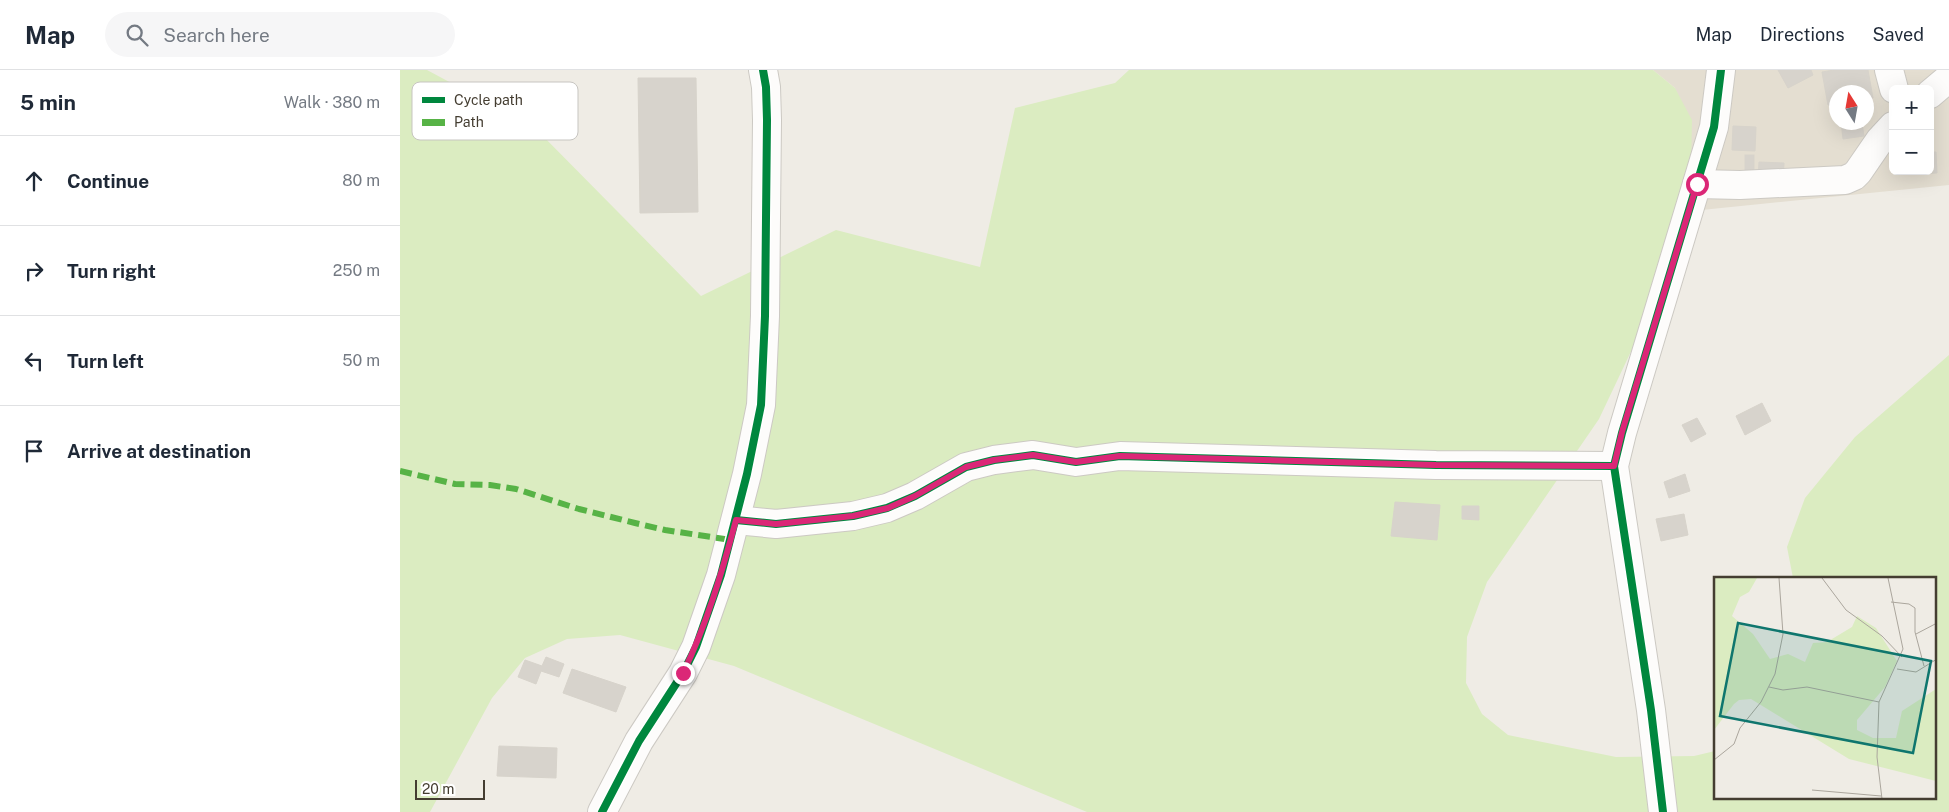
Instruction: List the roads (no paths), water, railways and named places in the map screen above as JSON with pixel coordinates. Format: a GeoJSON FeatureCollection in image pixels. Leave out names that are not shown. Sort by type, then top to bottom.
{"type":"FeatureCollection","features":[{"type":"Feature","properties":{"kind":"street"},"geometry":{"type":"LineString","coordinates":[[602,812],[639,741],[683,673],[696,647],[721,575],[761,404],[767,120],[766,87],[763,70]]}},
{"type":"Feature","properties":{"kind":"street"},"geometry":{"type":"LineString","coordinates":[[1889,70],[1893,85]]}},
{"type":"Feature","properties":{"kind":"street"},"geometry":{"type":"LineString","coordinates":[[1661,803],[1651,710],[1614,466],[1622,432],[1714,127],[1715,74]]}},
{"type":"Feature","properties":{"kind":"street"},"geometry":{"type":"LineString","coordinates":[[1934,91],[1949,78]]}},
{"type":"Feature","properties":{"kind":"street"},"geometry":{"type":"LineString","coordinates":[[1697,184],[1740,185],[1845,180],[1858,172],[1889,130]]}},
{"type":"Feature","properties":{"kind":"street"},"geometry":{"type":"LineString","coordinates":[[732,533],[776,524],[853,516],[888,508],[915,496],[966,467],[994,460],[1033,455],[1076,462],[1120,456],[1436,465],[1614,466]]}}]}
